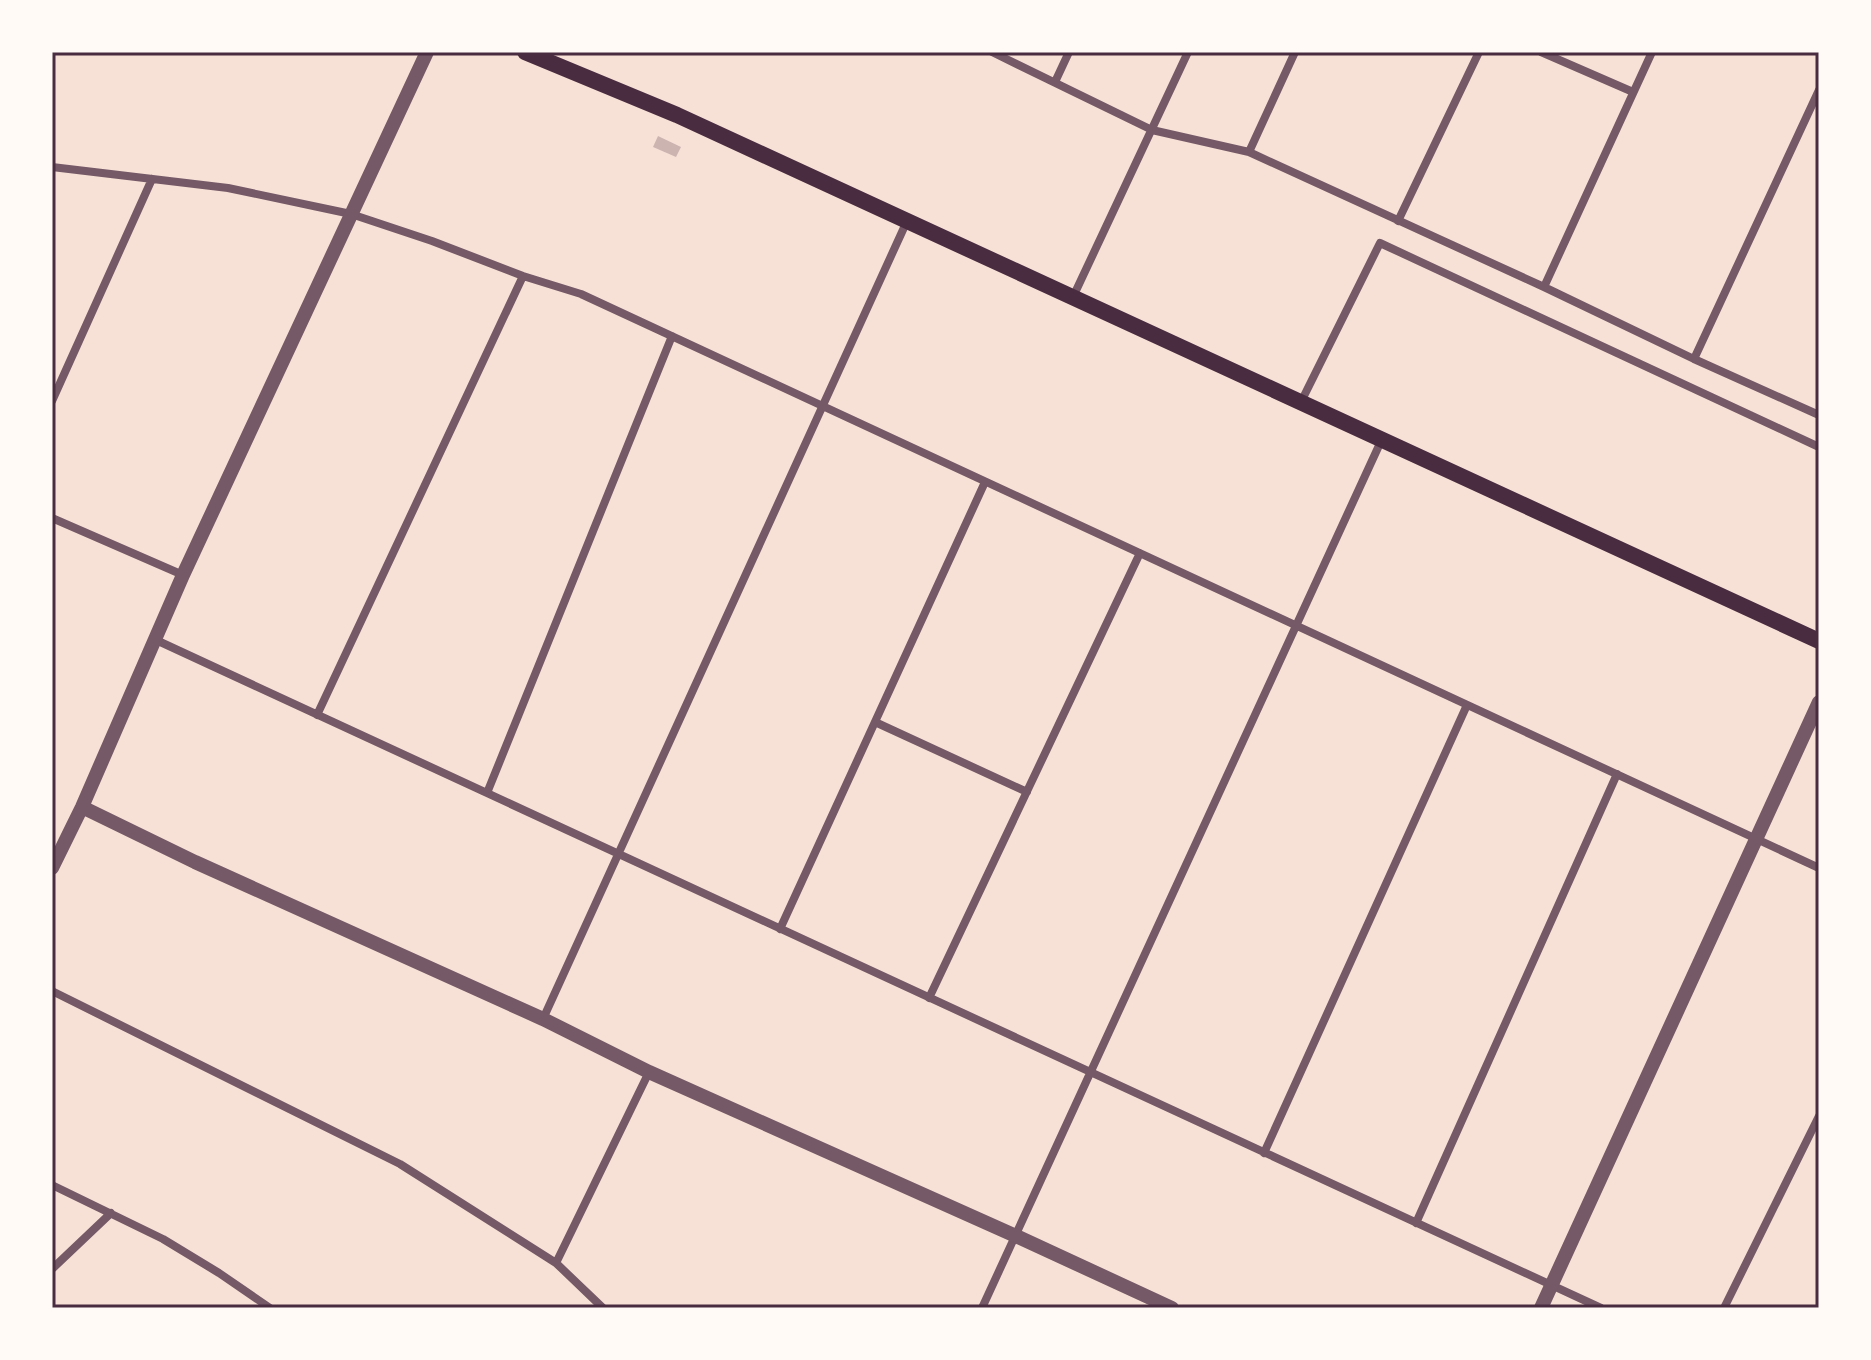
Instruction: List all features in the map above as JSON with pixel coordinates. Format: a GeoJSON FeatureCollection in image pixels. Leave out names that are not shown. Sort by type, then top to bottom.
{"type":"FeatureCollection","features":[{"type":"Feature","properties":{"kind":"main road"},"geometry":{"type":"LineString","coordinates":[[525,52],[677,115],[1819,641]]}},
{"type":"Feature","properties":{"kind":"street"},"geometry":{"type":"LineString","coordinates":[[52,868],[82,807],[183,575],[427,52]]}},
{"type":"Feature","properties":{"kind":"street"},"geometry":{"type":"LineString","coordinates":[[992,52],[1152,130],[1249,152],[1819,415]]}},
{"type":"Feature","properties":{"kind":"street"},"geometry":{"type":"LineString","coordinates":[[1055,82],[1069,52]]}},
{"type":"Feature","properties":{"kind":"street"},"geometry":{"type":"LineString","coordinates":[[1073,297],[1188,52]]}},
{"type":"Feature","properties":{"kind":"street"},"geometry":{"type":"LineString","coordinates":[[1249,152],[1295,52]]}},
{"type":"Feature","properties":{"kind":"street"},"geometry":{"type":"LineString","coordinates":[[1398,221],[1479,52]]}},
{"type":"Feature","properties":{"kind":"street"},"geometry":{"type":"LineString","coordinates":[[1541,52],[1633,92]]}},
{"type":"Feature","properties":{"kind":"street"},"geometry":{"type":"LineString","coordinates":[[1544,287],[1652,52]]}},
{"type":"Feature","properties":{"kind":"street"},"geometry":{"type":"LineString","coordinates":[[1694,359],[1819,90]]}},
{"type":"Feature","properties":{"kind":"street"},"geometry":{"type":"LineString","coordinates":[[52,167],[228,188],[351,214],[581,294],[1819,868]]}},
{"type":"Feature","properties":{"kind":"street"},"geometry":{"type":"LineString","coordinates":[[52,401],[152,179]]}},
{"type":"Feature","properties":{"kind":"street"},"geometry":{"type":"LineString","coordinates":[[543,1019],[908,221]]}},
{"type":"Feature","properties":{"kind":"street"},"geometry":{"type":"LineString","coordinates":[[1301,402],[1380,243],[1819,447]]}},
{"type":"Feature","properties":{"kind":"street"},"geometry":{"type":"LineString","coordinates":[[317,715],[523,276]]}},
{"type":"Feature","properties":{"kind":"street"},"geometry":{"type":"LineString","coordinates":[[487,793],[672,336]]}},
{"type":"Feature","properties":{"kind":"street"},"geometry":{"type":"LineString","coordinates":[[982,1308],[1382,439]]}},
{"type":"Feature","properties":{"kind":"street"},"geometry":{"type":"LineString","coordinates":[[780,929],[985,482]]}},
{"type":"Feature","properties":{"kind":"street"},"geometry":{"type":"LineString","coordinates":[[52,518],[183,575]]}},
{"type":"Feature","properties":{"kind":"street"},"geometry":{"type":"LineString","coordinates":[[929,998],[1140,553]]}},
{"type":"Feature","properties":{"kind":"street"},"geometry":{"type":"LineString","coordinates":[[156,640],[1601,1308]]}},
{"type":"Feature","properties":{"kind":"street"},"geometry":{"type":"LineString","coordinates":[[1541,1308],[1819,702]]}},
{"type":"Feature","properties":{"kind":"street"},"geometry":{"type":"LineString","coordinates":[[1264,1153],[1467,705]]}},
{"type":"Feature","properties":{"kind":"street"},"geometry":{"type":"LineString","coordinates":[[875,722],[1027,792]]}},
{"type":"Feature","properties":{"kind":"street"},"geometry":{"type":"LineString","coordinates":[[1416,1223],[1617,774]]}},
{"type":"Feature","properties":{"kind":"street"},"geometry":{"type":"LineString","coordinates":[[82,807],[195,862],[543,1019],[649,1072],[1172,1308]]}},
{"type":"Feature","properties":{"kind":"street"},"geometry":{"type":"LineString","coordinates":[[52,991],[400,1164],[556,1263],[603,1308]]}},
{"type":"Feature","properties":{"kind":"street"},"geometry":{"type":"LineString","coordinates":[[556,1263],[649,1072]]}},
{"type":"Feature","properties":{"kind":"street"},"geometry":{"type":"LineString","coordinates":[[1724,1308],[1819,1116]]}},
{"type":"Feature","properties":{"kind":"street"},"geometry":{"type":"LineString","coordinates":[[52,1185],[174,1246],[270,1308]]}},
{"type":"Feature","properties":{"kind":"street"},"geometry":{"type":"LineString","coordinates":[[52,1269],[111,1213]]}},
{"type":"Feature","properties":{"kind":"building"},"geometry":{"type":"Polygon","coordinates":[[[658,136],[681,147],[676,157],[653,147],[658,136]]]}}]}
